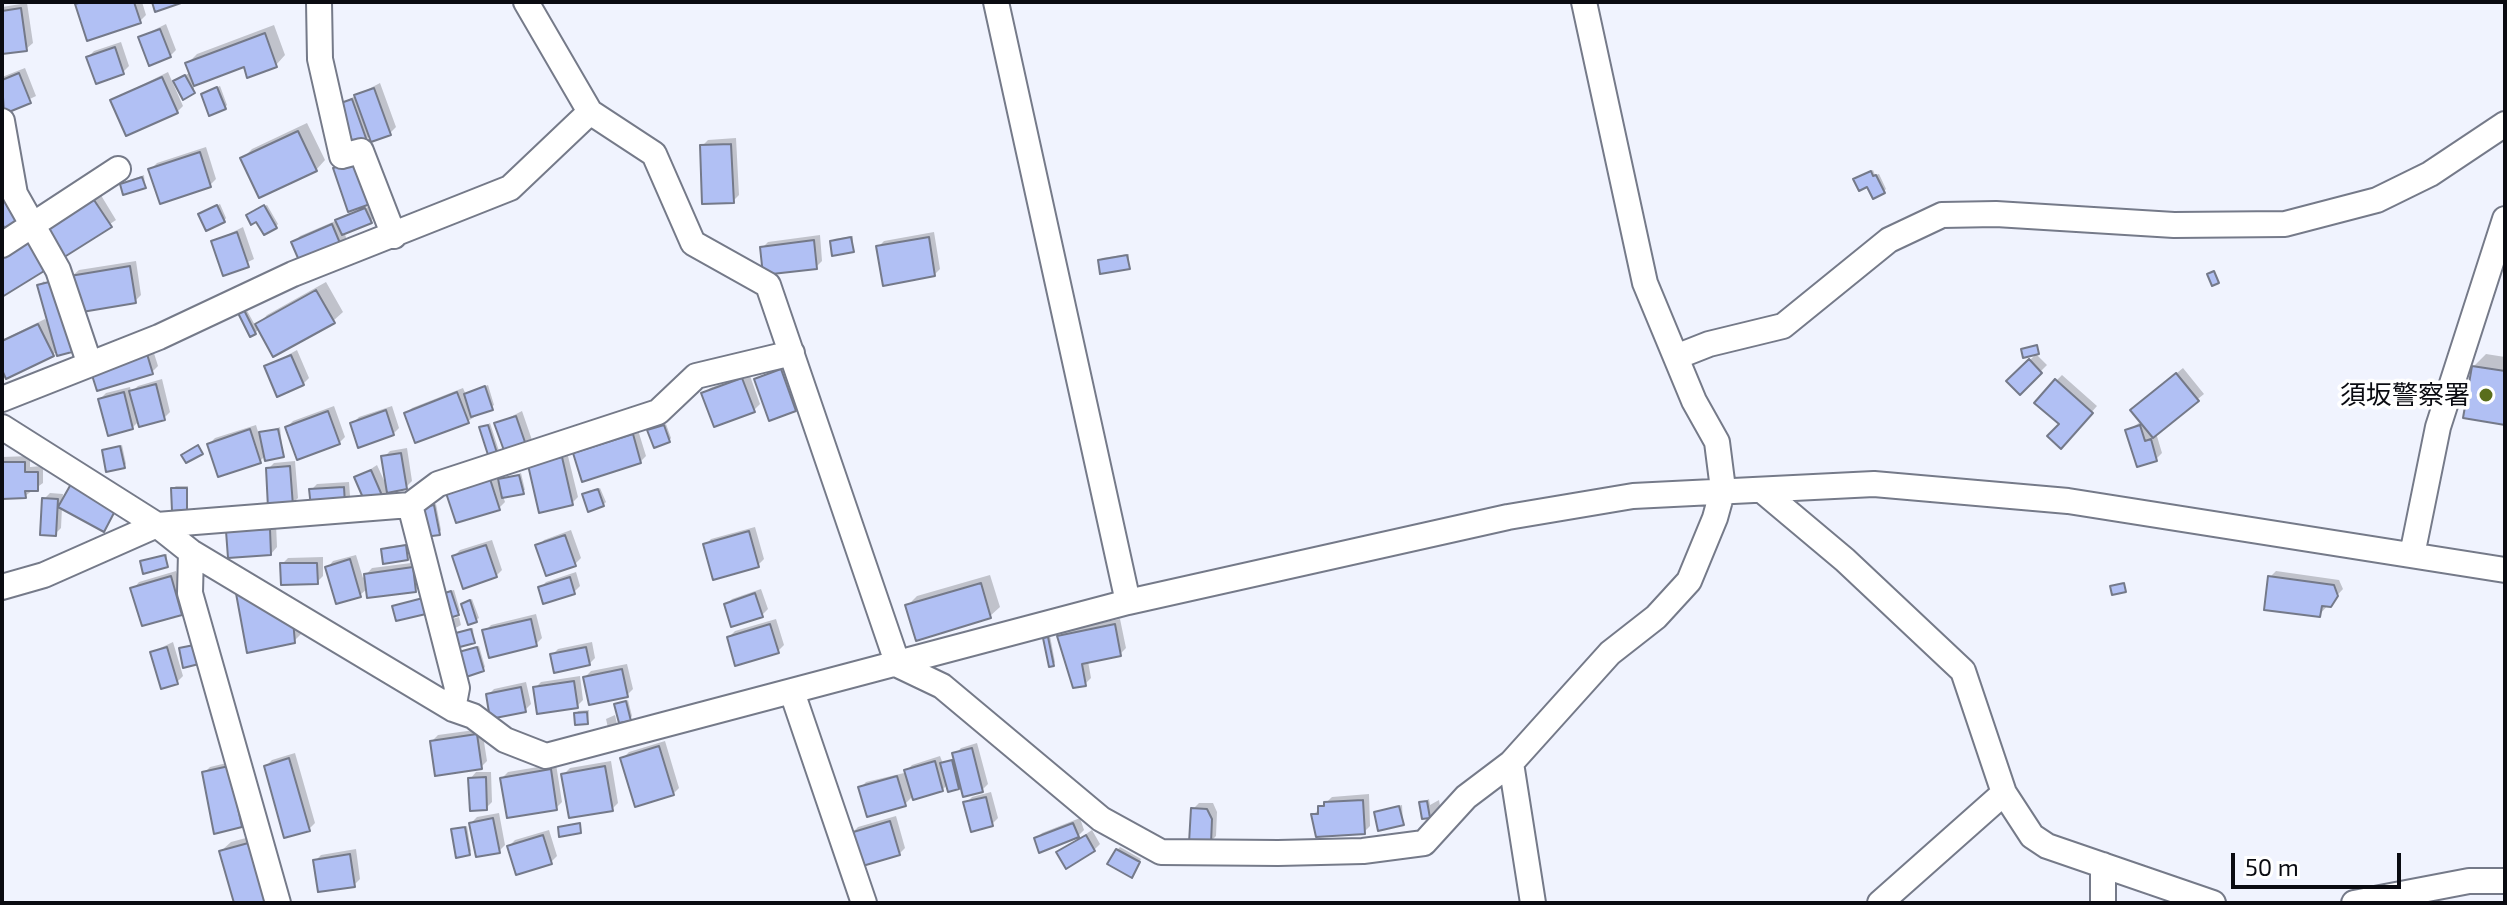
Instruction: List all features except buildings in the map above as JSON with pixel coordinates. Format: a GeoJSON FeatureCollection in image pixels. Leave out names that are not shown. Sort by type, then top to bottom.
{"type":"FeatureCollection","features":[{"type":"Feature","properties":{"kind":"street"},"geometry":{"type":"LineString","coordinates":[[319,2],[320,59],[342,156],[361,151],[394,236]]}},
{"type":"Feature","properties":{"kind":"street"},"geometry":{"type":"LineString","coordinates":[[526,2],[590,112],[654,154],[693,243],[768,285],[898,665],[942,686],[1101,819],[1161,852],[1363,851],[1424,843],[1466,797],[1511,763],[1610,653],[1656,617],[1689,581],[1723,489],[1717,442],[1694,401],[1645,283],[1584,2]]}},
{"type":"Feature","properties":{"kind":"street"},"geometry":{"type":"LineString","coordinates":[[996,2],[1128,602]]}},
{"type":"Feature","properties":{"kind":"street"},"geometry":{"type":"LineString","coordinates":[[2,399],[89,362],[159,337],[293,274],[510,188],[590,112]]}},
{"type":"Feature","properties":{"kind":"street"},"geometry":{"type":"LineString","coordinates":[[2,121],[15,194],[58,270],[89,362]]}},
{"type":"Feature","properties":{"kind":"street"},"geometry":{"type":"LineString","coordinates":[[1676,357],[1709,344],[1783,326],[1889,240],[1942,215],[1996,214],[2174,225],[2285,224],[2377,200],[2430,174],[2505,124]]}},
{"type":"Feature","properties":{"kind":"street"},"geometry":{"type":"LineString","coordinates":[[2,245],[118,169]]}},
{"type":"Feature","properties":{"kind":"street"},"geometry":{"type":"LineString","coordinates":[[2412,555],[2438,427],[2505,219]]}},
{"type":"Feature","properties":{"kind":"street"},"geometry":{"type":"LineString","coordinates":[[2,587],[44,575],[157,525],[410,505],[438,484],[658,412],[696,376],[792,353]]}},
{"type":"Feature","properties":{"kind":"street"},"geometry":{"type":"LineString","coordinates":[[2,427],[157,525],[191,552],[453,709],[473,716],[505,740],[546,756],[1128,602],[1508,517],[1633,496],[1723,489],[1764,492],[1874,484],[2068,501],[2505,570]]}},
{"type":"Feature","properties":{"kind":"street"},"geometry":{"type":"LineString","coordinates":[[1764,492],[1845,560],[1963,671],[2004,793],[2032,836],[2047,846],[2213,903]]}},
{"type":"Feature","properties":{"kind":"street"},"geometry":{"type":"LineString","coordinates":[[410,505],[457,688],[453,709]]}},
{"type":"Feature","properties":{"kind":"street"},"geometry":{"type":"LineString","coordinates":[[191,552],[190,593],[278,903]]}},
{"type":"Feature","properties":{"kind":"street"},"geometry":{"type":"LineString","coordinates":[[792,692],[864,903]]}},
{"type":"Feature","properties":{"kind":"street"},"geometry":{"type":"LineString","coordinates":[[1511,763],[1533,903]]}},
{"type":"Feature","properties":{"kind":"street"},"geometry":{"type":"LineString","coordinates":[[1880,903],[2004,793]]}},
{"type":"Feature","properties":{"kind":"street"},"geometry":{"type":"LineString","coordinates":[[2103,865],[2103,903]]}},
{"type":"Feature","properties":{"kind":"street"},"geometry":{"type":"LineString","coordinates":[[2354,903],[2469,881],[2505,881]]}},
{"type":"Feature","properties":{"kind":"place","name":"須坂警察署"},"geometry":{"type":"Point","coordinates":[2486,395]}}]}
